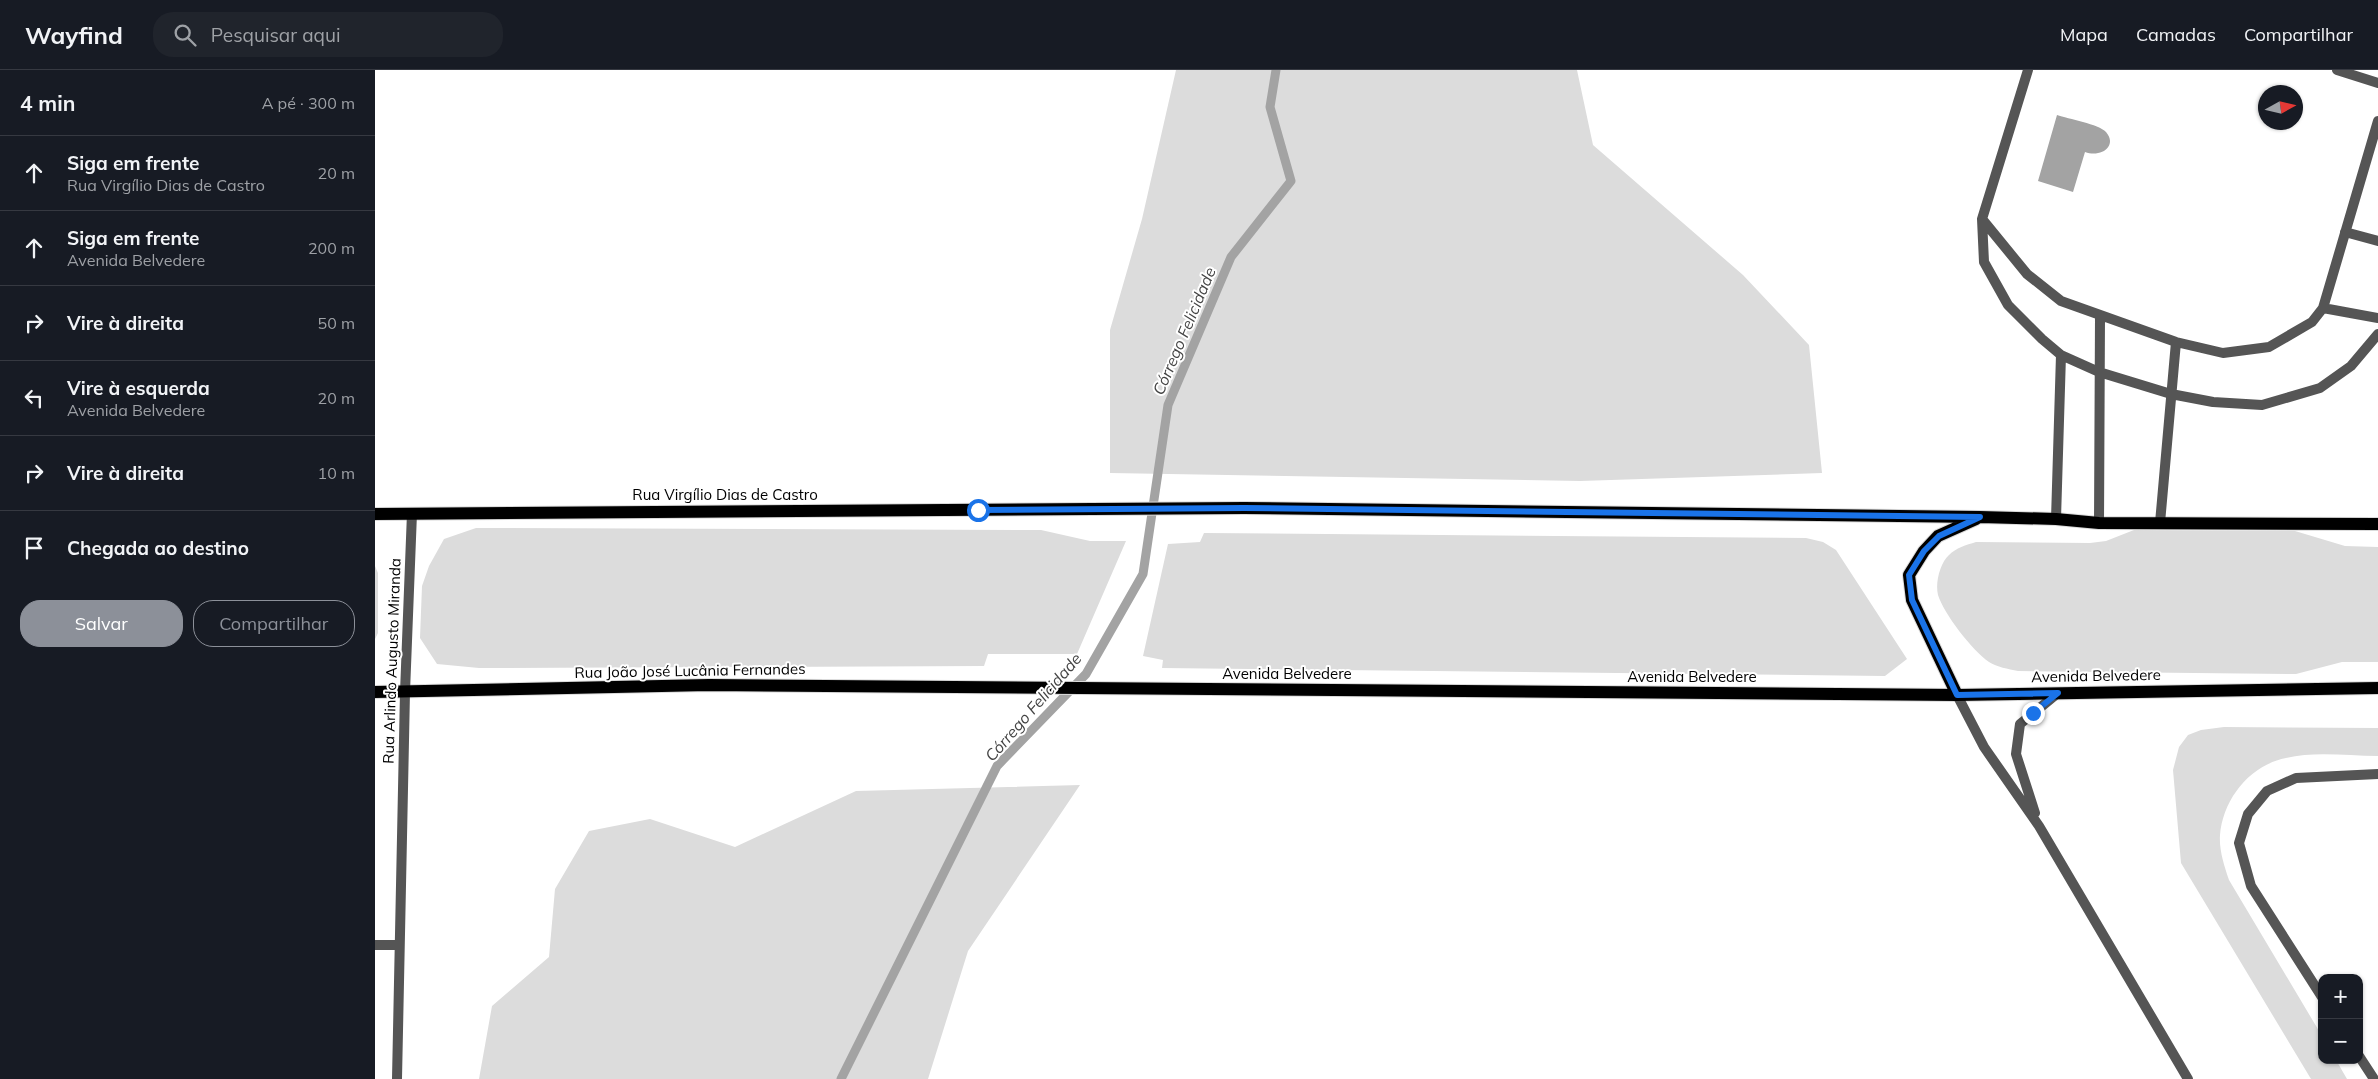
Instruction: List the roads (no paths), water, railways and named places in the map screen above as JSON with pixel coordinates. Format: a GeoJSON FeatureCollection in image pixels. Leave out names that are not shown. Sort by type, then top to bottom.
{"type":"FeatureCollection","features":[{"type":"Feature","properties":{"kind":"main road","name":"Rua Virgílio Dias de Castro"},"geometry":{"type":"LineString","coordinates":[[375,514],[1244,508],[1980,517]]}},
{"type":"Feature","properties":{"kind":"main road"},"geometry":{"type":"LineString","coordinates":[[1957,695],[1912,600],[1909,575],[1924,551],[1939,536],[1980,517],[2056,519],[2099,524],[2378,524]]}},
{"type":"Feature","properties":{"kind":"main road","name":"Rua João José Lucânia Fernandes"},"geometry":{"type":"LineString","coordinates":[[375,692],[709,685],[1005,688]]}},
{"type":"Feature","properties":{"kind":"main road","name":"Avenida Belvedere"},"geometry":{"type":"LineString","coordinates":[[1005,688],[1957,695],[2378,688]]}},
{"type":"Feature","properties":{"kind":"street"},"geometry":{"type":"LineString","coordinates":[[2028,70],[1981,220],[1984,262],[2008,305],[2061,354],[2099,372],[2171,394],[2213,402],[2262,405],[2321,388],[2351,366],[2378,334]]}},
{"type":"Feature","properties":{"kind":"street"},"geometry":{"type":"LineString","coordinates":[[2337,70],[2378,83]]}},
{"type":"Feature","properties":{"kind":"street"},"geometry":{"type":"LineString","coordinates":[[1981,220],[2027,274],[2061,301],[2176,342],[2223,353],[2269,347],[2312,322],[2323,308],[2378,121]]}},
{"type":"Feature","properties":{"kind":"street"},"geometry":{"type":"LineString","coordinates":[[2345,232],[2378,241]]}},
{"type":"Feature","properties":{"kind":"street"},"geometry":{"type":"LineString","coordinates":[[2323,308],[2378,318]]}},
{"type":"Feature","properties":{"kind":"street"},"geometry":{"type":"LineString","coordinates":[[2099,524],[2101,316]]}},
{"type":"Feature","properties":{"kind":"street"},"geometry":{"type":"LineString","coordinates":[[2160,523],[2176,342]]}},
{"type":"Feature","properties":{"kind":"street"},"geometry":{"type":"LineString","coordinates":[[2056,519],[2061,354]]}},
{"type":"Feature","properties":{"kind":"street","name":"Rua Arlindo Augusto Miranda"},"geometry":{"type":"LineString","coordinates":[[397,1079],[405,692],[412,513]]}},
{"type":"Feature","properties":{"kind":"street"},"geometry":{"type":"LineString","coordinates":[[2039,826],[2016,754],[2020,724],[2058,693]]}},
{"type":"Feature","properties":{"kind":"street"},"geometry":{"type":"LineString","coordinates":[[1957,695],[1984,747],[2039,826],[2188,1079]]}},
{"type":"Feature","properties":{"kind":"street"},"geometry":{"type":"LineString","coordinates":[[2318,991],[2251,886],[2239,843],[2248,814],[2267,790],[2296,778],[2378,774]]}},
{"type":"Feature","properties":{"kind":"street"},"geometry":{"type":"LineString","coordinates":[[375,945],[399,945]]}},
{"type":"Feature","properties":{"kind":"street"},"geometry":{"type":"LineString","coordinates":[[2363,1062],[2374,1079]]}},
{"type":"Feature","properties":{"kind":"waterway","name":"Córrego Felicidade"},"geometry":{"type":"LineString","coordinates":[[841,1079],[997,766],[1086,674],[1143,574],[1168,405],[1231,257],[1291,181],[1270,107],[1276,70]]}}]}
